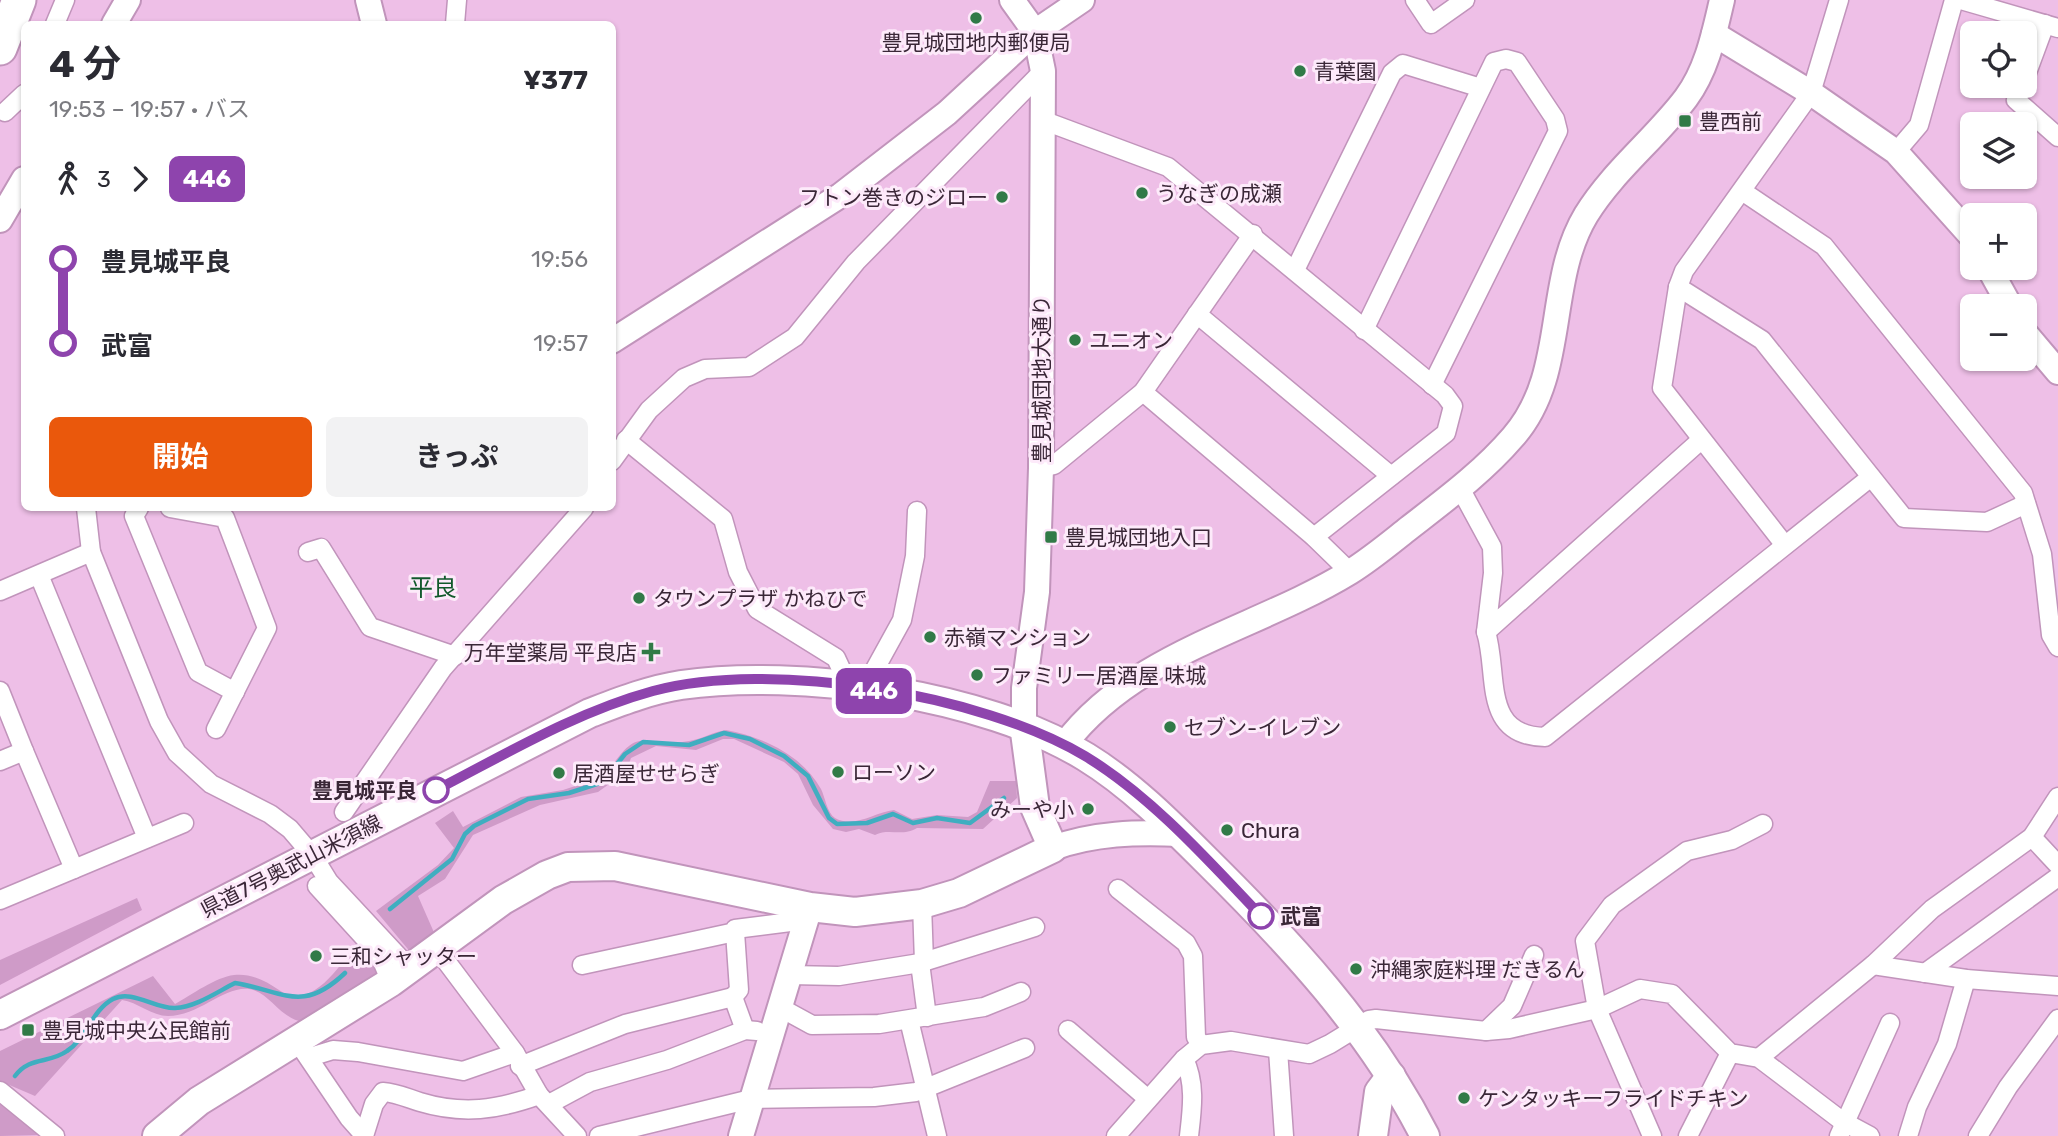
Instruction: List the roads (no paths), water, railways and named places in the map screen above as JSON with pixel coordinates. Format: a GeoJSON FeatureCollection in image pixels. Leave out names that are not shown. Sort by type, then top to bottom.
{"type":"FeatureCollection","features":[{"type":"Feature","properties":{"kind":"highway"},"geometry":{"type":"LineString","coordinates":[[0,48],[19,0]]}},
{"type":"Feature","properties":{"kind":"main road","name":"県道7号奥武山米須線"},"geometry":{"type":"LineString","coordinates":[[0,1015],[313,856],[550,731],[640,695],[678,686],[741,680],[852,688],[957,706],[1024,725],[1063,745],[1114,777],[1180,834],[1276,932],[1358,1026],[1391,1076],[1425,1136]]}},
{"type":"Feature","properties":{"kind":"main road"},"geometry":{"type":"LineString","coordinates":[[157,1136],[199,1101],[304,1050],[400,975],[526,886],[568,867],[615,866],[808,914],[855,912],[922,904],[959,893],[1053,848],[1035,807],[1024,725]]}},
{"type":"Feature","properties":{"kind":"main road"},"geometry":{"type":"LineString","coordinates":[[1373,1136],[1379,1093],[1391,1076]]}},
{"type":"Feature","properties":{"kind":"street"},"geometry":{"type":"LineString","coordinates":[[56,21],[65,0]]}},
{"type":"Feature","properties":{"kind":"street"},"geometry":{"type":"LineString","coordinates":[[116,21],[128,0]]}},
{"type":"Feature","properties":{"kind":"street"},"geometry":{"type":"LineString","coordinates":[[368,0],[372,21]]}},
{"type":"Feature","properties":{"kind":"street"},"geometry":{"type":"LineString","coordinates":[[455,21],[457,0]]}},
{"type":"Feature","properties":{"kind":"street"},"geometry":{"type":"LineString","coordinates":[[1012,0],[1035,32]]}},
{"type":"Feature","properties":{"kind":"street"},"geometry":{"type":"LineString","coordinates":[[616,338],[841,195],[947,113],[1035,32],[1082,0]]}},
{"type":"Feature","properties":{"kind":"street"},"geometry":{"type":"LineString","coordinates":[[1415,0],[1431,24],[1465,0]]}},
{"type":"Feature","properties":{"kind":"street"},"geometry":{"type":"LineString","coordinates":[[1063,745],[1087,716],[1155,668],[1350,572],[1460,488],[1512,438],[1531,414],[1544,386],[1573,239],[1609,184],[1687,97],[1707,61],[1722,0]]}},
{"type":"Feature","properties":{"kind":"street"},"geometry":{"type":"LineString","coordinates":[[1784,544],[1662,388],[1678,288],[1684,271],[1811,93],[1839,0]]}},
{"type":"Feature","properties":{"kind":"street"},"geometry":{"type":"LineString","coordinates":[[1896,152],[1919,125],[1954,0]]}},
{"type":"Feature","properties":{"kind":"street"},"geometry":{"type":"LineString","coordinates":[[1961,0],[2051,26],[2037,54]]}},
{"type":"Feature","properties":{"kind":"street","name":"豊見城団地大通り"},"geometry":{"type":"LineString","coordinates":[[1024,725],[1024,688],[1037,592],[1041,468],[1043,71],[1035,32]]}},
{"type":"Feature","properties":{"kind":"street"},"geometry":{"type":"LineString","coordinates":[[1714,34],[1811,93],[1896,152],[1960,224]]}},
{"type":"Feature","properties":{"kind":"street"},"geometry":{"type":"LineString","coordinates":[[1364,330],[1494,62],[1506,59],[1517,62],[1555,119],[1558,131],[1432,385]]}},
{"type":"Feature","properties":{"kind":"street"},"geometry":{"type":"LineString","coordinates":[[1295,270],[1392,73],[1403,64],[1481,88]]}},
{"type":"Feature","properties":{"kind":"street"},"geometry":{"type":"LineString","coordinates":[[616,455],[666,393],[694,372],[749,367],[795,337],[856,261],[1043,71]]}},
{"type":"Feature","properties":{"kind":"street"},"geometry":{"type":"LineString","coordinates":[[5,112],[21,97]]}},
{"type":"Feature","properties":{"kind":"street"},"geometry":{"type":"LineString","coordinates":[[2017,98],[2058,137]]}},
{"type":"Feature","properties":{"kind":"street"},"geometry":{"type":"LineString","coordinates":[[1042,120],[1168,167],[1253,234],[1432,385],[1452,406],[1446,433],[1314,537]]}},
{"type":"Feature","properties":{"kind":"street"},"geometry":{"type":"LineString","coordinates":[[0,220],[21,184]]}},
{"type":"Feature","properties":{"kind":"street"},"geometry":{"type":"LineString","coordinates":[[1742,191],[1824,246],[2023,493],[2042,554],[2051,635],[2058,647]]}},
{"type":"Feature","properties":{"kind":"street"},"geometry":{"type":"LineString","coordinates":[[1041,468],[1055,465],[1143,392],[1253,234]]}},
{"type":"Feature","properties":{"kind":"street"},"geometry":{"type":"LineString","coordinates":[[1678,288],[1762,340],[1904,518],[1987,522],[2026,504]]}},
{"type":"Feature","properties":{"kind":"street"},"geometry":{"type":"LineString","coordinates":[[1197,314],[1391,477]]}},
{"type":"Feature","properties":{"kind":"street"},"geometry":{"type":"LineString","coordinates":[[2037,347],[2058,372]]}},
{"type":"Feature","properties":{"kind":"street"},"geometry":{"type":"LineString","coordinates":[[1143,392],[1314,537],[1350,572]]}},
{"type":"Feature","properties":{"kind":"street"},"geometry":{"type":"LineString","coordinates":[[626,440],[723,519],[738,572],[757,609],[836,657],[852,688],[902,620],[915,556],[917,511]]}},
{"type":"Feature","properties":{"kind":"street"},"geometry":{"type":"LineString","coordinates":[[1486,632],[1701,440]]}},
{"type":"Feature","properties":{"kind":"street"},"geometry":{"type":"LineString","coordinates":[[1460,488],[1492,547],[1493,573],[1486,632],[1492,650],[1494,695],[1500,713],[1520,733],[1545,737],[1871,477]]}},
{"type":"Feature","properties":{"kind":"street"},"geometry":{"type":"LineString","coordinates":[[86,511],[92,552],[159,721],[177,752],[211,784],[270,814],[290,829],[313,856],[329,882],[400,975]]}},
{"type":"Feature","properties":{"kind":"street"},"geometry":{"type":"LineString","coordinates":[[137,511],[134,516],[198,672],[235,692]]}},
{"type":"Feature","properties":{"kind":"street"},"geometry":{"type":"LineString","coordinates":[[206,511],[230,513],[267,628],[216,729]]}},
{"type":"Feature","properties":{"kind":"street"},"geometry":{"type":"LineString","coordinates":[[344,812],[455,656],[581,511]]}},
{"type":"Feature","properties":{"kind":"street"},"geometry":{"type":"LineString","coordinates":[[308,551],[321,548],[370,626],[455,656]]}},
{"type":"Feature","properties":{"kind":"street"},"geometry":{"type":"LineString","coordinates":[[0,591],[92,552]]}},
{"type":"Feature","properties":{"kind":"street"},"geometry":{"type":"LineString","coordinates":[[39,575],[147,838]]}},
{"type":"Feature","properties":{"kind":"street"},"geometry":{"type":"LineString","coordinates":[[0,691],[74,869]]}},
{"type":"Feature","properties":{"kind":"street"},"geometry":{"type":"LineString","coordinates":[[0,761],[24,751]]}},
{"type":"Feature","properties":{"kind":"street"},"geometry":{"type":"LineString","coordinates":[[1759,1058],[1873,965],[1932,909],[2032,837],[2058,797]]}},
{"type":"Feature","properties":{"kind":"street"},"geometry":{"type":"LineString","coordinates":[[0,900],[184,823]]}},
{"type":"Feature","properties":{"kind":"street"},"geometry":{"type":"LineString","coordinates":[[1651,1136],[1597,1009],[1585,941],[1612,905],[1687,851],[1732,840],[1763,824]]}},
{"type":"Feature","properties":{"kind":"street"},"geometry":{"type":"LineString","coordinates":[[1053,848],[1074,840],[1111,834],[1180,834]]}},
{"type":"Feature","properties":{"kind":"street"},"geometry":{"type":"LineString","coordinates":[[2032,837],[2058,864]]}},
{"type":"Feature","properties":{"kind":"street"},"geometry":{"type":"LineString","coordinates":[[1926,973],[2058,877]]}},
{"type":"Feature","properties":{"kind":"street"},"geometry":{"type":"LineString","coordinates":[[317,886],[400,975]]}},
{"type":"Feature","properties":{"kind":"street"},"geometry":{"type":"LineString","coordinates":[[1118,889],[1186,943],[1193,956],[1196,1037],[1200,1045]]}},
{"type":"Feature","properties":{"kind":"street"},"geometry":{"type":"LineString","coordinates":[[922,904],[918,1019],[937,1136]]}},
{"type":"Feature","properties":{"kind":"street"},"geometry":{"type":"LineString","coordinates":[[304,1050],[359,1052],[463,1072],[517,1059],[625,1024],[733,997],[739,990],[735,929],[808,914],[741,1136]]}},
{"type":"Feature","properties":{"kind":"street"},"geometry":{"type":"LineString","coordinates":[[790,975],[839,976],[922,962],[1035,927]]}},
{"type":"Feature","properties":{"kind":"street"},"geometry":{"type":"LineString","coordinates":[[582,965],[736,932]]}},
{"type":"Feature","properties":{"kind":"street"},"geometry":{"type":"LineString","coordinates":[[437,949],[544,1099],[577,1136]]}},
{"type":"Feature","properties":{"kind":"street"},"geometry":{"type":"LineString","coordinates":[[1486,1031],[1512,1006],[1534,955]]}},
{"type":"Feature","properties":{"kind":"street"},"geometry":{"type":"LineString","coordinates":[[1873,965],[1966,979],[2058,986]]}},
{"type":"Feature","properties":{"kind":"street"},"geometry":{"type":"LineString","coordinates":[[1908,1136],[1917,1107],[1947,1044],[1966,979]]}},
{"type":"Feature","properties":{"kind":"street"},"geometry":{"type":"LineString","coordinates":[[1116,1136],[1184,1059],[1200,1045],[1231,1041],[1309,1054],[1369,1020],[1395,1018],[1486,1031],[1509,1029],[1597,1009],[1640,989],[1671,994],[1730,1053],[1759,1058],[1840,1129],[1870,1136]]}},
{"type":"Feature","properties":{"kind":"street"},"geometry":{"type":"LineString","coordinates":[[779,1007],[812,1026],[918,1019],[984,1007],[1021,992]]}},
{"type":"Feature","properties":{"kind":"street"},"geometry":{"type":"LineString","coordinates":[[733,997],[745,1030]]}},
{"type":"Feature","properties":{"kind":"street"},"geometry":{"type":"LineString","coordinates":[[1978,1136],[2008,1087],[2058,1019]]}},
{"type":"Feature","properties":{"kind":"street"},"geometry":{"type":"LineString","coordinates":[[1840,1129],[1890,1023]]}},
{"type":"Feature","properties":{"kind":"street"},"geometry":{"type":"LineString","coordinates":[[364,1136],[374,1104],[383,1092],[468,1112],[501,1108],[544,1099],[590,1082],[667,1060],[745,1030],[771,1034]]}},
{"type":"Feature","properties":{"kind":"street"},"geometry":{"type":"LineString","coordinates":[[1068,1030],[1148,1100]]}},
{"type":"Feature","properties":{"kind":"street"},"geometry":{"type":"LineString","coordinates":[[599,1136],[751,1099],[874,1097],[928,1088],[1025,1048]]}},
{"type":"Feature","properties":{"kind":"street"},"geometry":{"type":"LineString","coordinates":[[304,1050],[364,1136]]}},
{"type":"Feature","properties":{"kind":"street"},"geometry":{"type":"LineString","coordinates":[[1278,1050],[1284,1136]]}},
{"type":"Feature","properties":{"kind":"street"},"geometry":{"type":"LineString","coordinates":[[1688,1136],[1730,1053]]}},
{"type":"Feature","properties":{"kind":"street"},"geometry":{"type":"LineString","coordinates":[[1184,1059],[1191,1073],[1189,1136]]}},
{"type":"Feature","properties":{"kind":"street"},"geometry":{"type":"LineString","coordinates":[[0,1091],[55,1136]]}},
{"type":"Feature","properties":{"kind":"waterway"},"geometry":{"type":"LineString","coordinates":[[390,909],[452,859],[465,834],[474,826],[528,799],[569,793],[603,782],[625,754],[643,742],[689,745],[724,733],[750,739],[784,756],[808,776],[829,818],[837,824],[867,823],[893,814],[913,823],[937,818],[970,823],[1004,798]]}},
{"type":"Feature","properties":{"kind":"waterway"},"geometry":{"type":"LineString","coordinates":[[15,1076],[27,1065],[53,1058],[74,1046],[100,1010],[113,999],[128,996],[160,1006],[183,1007],[235,983],[280,994],[304,996],[330,986],[345,973]]}},
{"type":"Feature","properties":{"kind":"place","name":"豊見城団地内郵便局"},"geometry":{"type":"Point","coordinates":[976,18]}},
{"type":"Feature","properties":{"kind":"place","name":"青葉園"},"geometry":{"type":"Point","coordinates":[1300,71]}},
{"type":"Feature","properties":{"kind":"place","name":"豊西前"},"geometry":{"type":"Point","coordinates":[1685,121]}},
{"type":"Feature","properties":{"kind":"place","name":"うなぎの成瀬"},"geometry":{"type":"Point","coordinates":[1142,193]}},
{"type":"Feature","properties":{"kind":"place","name":"フトン巻きのジロー"},"geometry":{"type":"Point","coordinates":[1002,197]}},
{"type":"Feature","properties":{"kind":"place","name":"ユニオン"},"geometry":{"type":"Point","coordinates":[1075,340]}},
{"type":"Feature","properties":{"kind":"place","name":"豊見城団地入口"},"geometry":{"type":"Point","coordinates":[1051,537]}},
{"type":"Feature","properties":{"kind":"place","name":"タウンプラザ かねひで"},"geometry":{"type":"Point","coordinates":[639,598]}},
{"type":"Feature","properties":{"kind":"place","name":"赤嶺マンション"},"geometry":{"type":"Point","coordinates":[930,637]}},
{"type":"Feature","properties":{"kind":"place","name":"万年堂薬局 平良店"},"geometry":{"type":"Point","coordinates":[651,652]}},
{"type":"Feature","properties":{"kind":"place","name":"ファミリー居酒屋 味城"},"geometry":{"type":"Point","coordinates":[977,675]}},
{"type":"Feature","properties":{"kind":"place","name":"セブン-イレブン"},"geometry":{"type":"Point","coordinates":[1170,727]}},
{"type":"Feature","properties":{"kind":"place","name":"ローソン"},"geometry":{"type":"Point","coordinates":[838,772]}},
{"type":"Feature","properties":{"kind":"place","name":"居酒屋せせらぎ"},"geometry":{"type":"Point","coordinates":[559,773]}},
{"type":"Feature","properties":{"kind":"place","name":"豊見城平良"},"geometry":{"type":"Point","coordinates":[436,790]}},
{"type":"Feature","properties":{"kind":"place","name":"みーや小"},"geometry":{"type":"Point","coordinates":[1088,809]}},
{"type":"Feature","properties":{"kind":"place","name":"Chura"},"geometry":{"type":"Point","coordinates":[1227,830]}},
{"type":"Feature","properties":{"kind":"place","name":"武富"},"geometry":{"type":"Point","coordinates":[1261,916]}},
{"type":"Feature","properties":{"kind":"place","name":"三和シャッター"},"geometry":{"type":"Point","coordinates":[316,956]}},
{"type":"Feature","properties":{"kind":"place","name":"沖縄家庭料理 だきるん"},"geometry":{"type":"Point","coordinates":[1356,969]}},
{"type":"Feature","properties":{"kind":"place","name":"豊見城中央公民館前"},"geometry":{"type":"Point","coordinates":[28,1030]}},
{"type":"Feature","properties":{"kind":"place","name":"ケンタッキーフライドチキン"},"geometry":{"type":"Point","coordinates":[1464,1098]}},
{"type":"Feature","properties":{"kind":"district","name":"平良"},"geometry":{"type":"Point","coordinates":[433,588]}}]}
